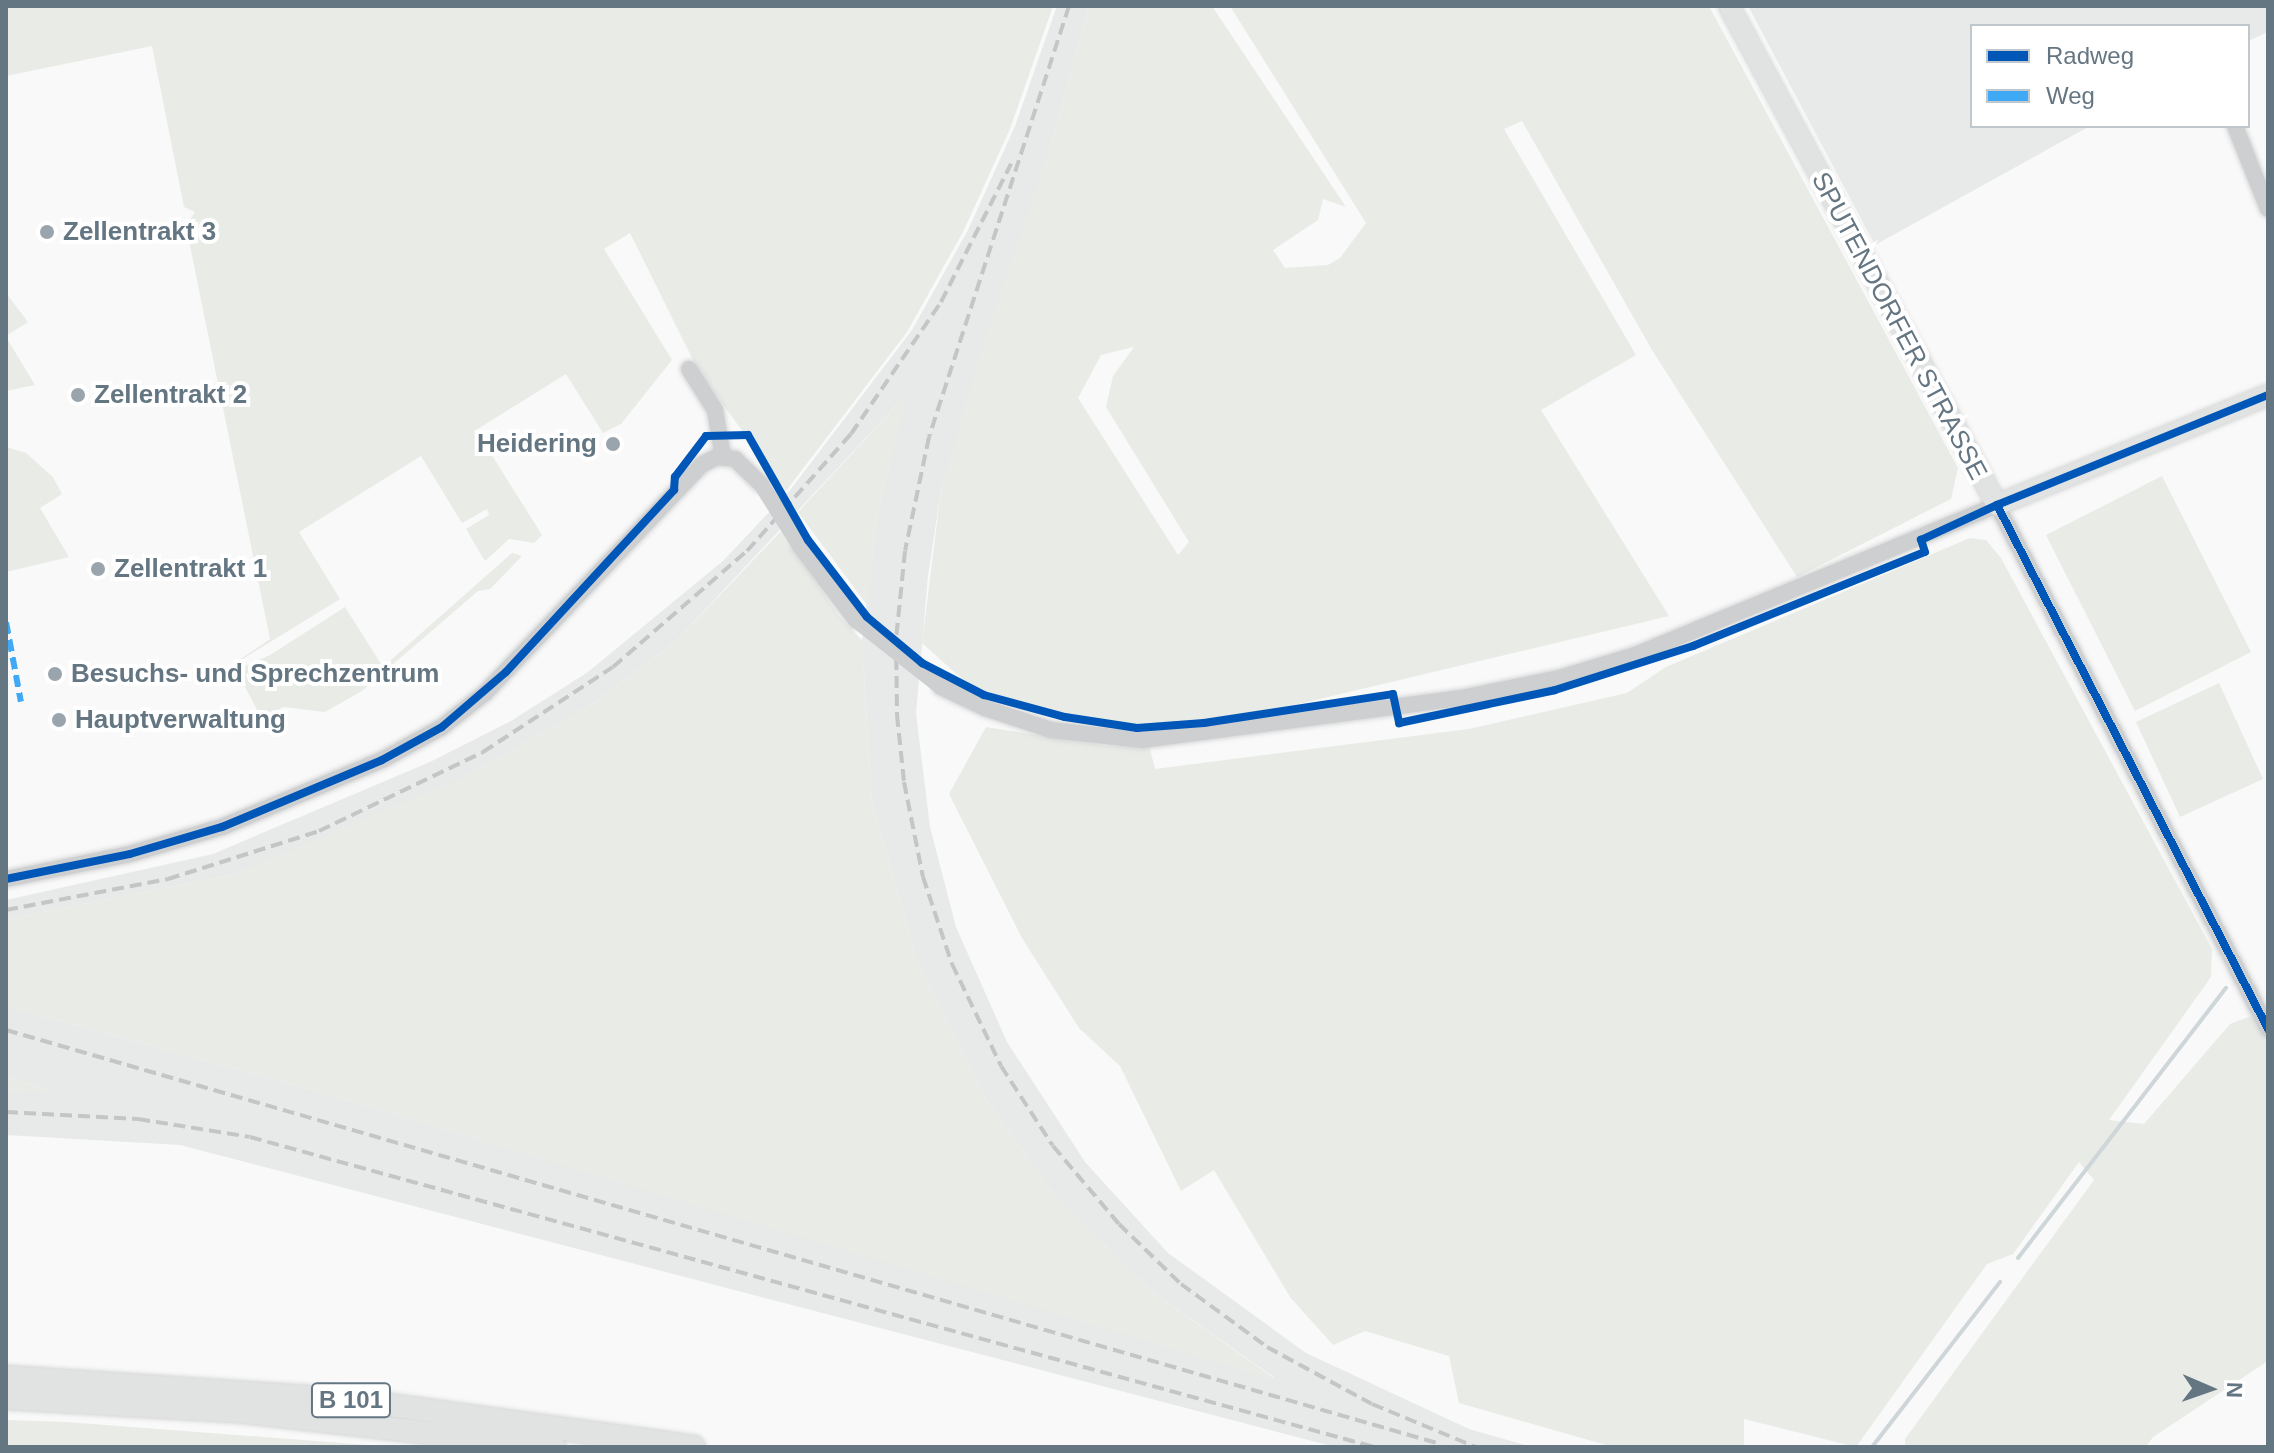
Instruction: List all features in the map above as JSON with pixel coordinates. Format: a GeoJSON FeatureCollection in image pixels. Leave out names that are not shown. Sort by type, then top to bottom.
{"type":"FeatureCollection","features":[{"type":"Feature","properties":{"kind":"highway","name":"B 101"},"geometry":{"type":"LineString","coordinates":[[6,1377],[352,1400],[694,1447]]}},
{"type":"Feature","properties":{"kind":"highway","name":"B 101"},"geometry":{"type":"LineString","coordinates":[[6,1398],[246,1412],[554,1447]]}},
{"type":"Feature","properties":{"kind":"main road","name":"SPUTENDORFER STRASSE"},"geometry":{"type":"LineString","coordinates":[[1729,6],[1997,505]]}},
{"type":"Feature","properties":{"kind":"main road"},"geometry":{"type":"LineString","coordinates":[[1997,505],[2268,395]]}},
{"type":"Feature","properties":{"kind":"street"},"geometry":{"type":"LineString","coordinates":[[2236,128],[2268,209]]}},
{"type":"Feature","properties":{"kind":"street"},"geometry":{"type":"LineString","coordinates":[[689,369],[715,410],[723,457]]}},
{"type":"Feature","properties":{"kind":"street"},"geometry":{"type":"LineString","coordinates":[[6,879],[130,854],[222,827],[301,796],[421,739],[485,693],[674,490],[701,465],[723,457],[742,462],[761,484],[800,546],[856,620],[941,687],[1040,727],[1142,740],[1476,695],[1635,655],[1997,505]]}},
{"type":"Feature","properties":{"kind":"street","name":"SPUTENDORFER STRASSE"},"geometry":{"type":"LineString","coordinates":[[1997,505],[2268,1029]]}},
{"type":"Feature","properties":{"kind":"shaded area"},"geometry":{"type":"Polygon","coordinates":[[[6,6],[1053,6],[1010,129],[963,232],[907,332],[786,491],[698,370],[630,233],[604,249],[672,360],[621,424],[603,433],[566,374],[476,430],[542,535],[534,543],[509,539],[485,561],[466,529],[489,515],[487,509],[462,523],[421,456],[299,532],[340,599],[223,671],[270,639],[186,226],[195,212],[184,207],[152,46],[6,76],[6,6]]]}},
{"type":"Feature","properties":{"kind":"shaded area"},"geometry":{"type":"Polygon","coordinates":[[[1057,6],[1089,6],[1049,151],[941,490],[928,576],[916,713],[930,827],[956,927],[1007,1042],[1085,1162],[1168,1253],[1306,1353],[1469,1429],[1532,1447],[1335,1447],[180,1145],[6,1135],[6,1092],[49,1090],[6,1076],[6,1006],[340,1098],[1275,1378],[1151,1291],[1054,1195],[986,1099],[918,964],[872,802],[862,640],[878,515],[906,395],[675,642],[589,706],[470,774],[386,814],[236,874],[6,919],[6,900],[213,854],[430,762],[511,721],[588,672],[724,560],[791,489],[912,330],[968,230],[1015,126],[1057,6]]]}},
{"type":"Feature","properties":{"kind":"shaded area"},"geometry":{"type":"Polygon","coordinates":[[[1089,6],[1212,6],[1346,207],[1323,199],[1318,220],[1273,250],[1285,268],[1328,265],[1340,258],[1366,223],[1230,6],[1709,6],[1958,468],[1951,499],[1797,577],[1652,350],[1522,121],[1504,129],[1636,355],[1541,410],[1669,616],[1269,711],[1205,721],[1135,725],[1049,712],[970,686],[922,643],[941,490],[978,359],[1049,151],[1089,6]],[[1134,347],[1101,355],[1078,398],[1178,555],[1189,542],[1106,407],[1113,376],[1134,347]]]}},
{"type":"Feature","properties":{"kind":"shaded area"},"geometry":{"type":"Polygon","coordinates":[[[1748,6],[2268,6],[2268,32],[2250,40],[2250,24],[1970,24],[1970,128],[2086,128],[1875,245],[1748,6]]]}},
{"type":"Feature","properties":{"kind":"shaded area"},"geometry":{"type":"Polygon","coordinates":[[[6,293],[28,322],[6,336],[6,293]]]}},
{"type":"Feature","properties":{"kind":"shaded area"},"geometry":{"type":"Polygon","coordinates":[[[6,337],[35,385],[6,391],[6,337]]]}},
{"type":"Feature","properties":{"kind":"shaded area"},"geometry":{"type":"Polygon","coordinates":[[[907,394],[878,515],[867,605],[798,512],[907,394]]]}},
{"type":"Feature","properties":{"kind":"shaded area"},"geometry":{"type":"Polygon","coordinates":[[[6,447],[26,453],[53,477],[62,494],[40,508],[69,557],[6,572],[6,447]]]}},
{"type":"Feature","properties":{"kind":"shaded area"},"geometry":{"type":"Polygon","coordinates":[[[2162,476],[2251,652],[2135,711],[2046,535],[2162,476]]]}},
{"type":"Feature","properties":{"kind":"shaded area"},"geometry":{"type":"Polygon","coordinates":[[[782,530],[838,615],[862,640],[872,802],[918,964],[986,1099],[1054,1195],[1151,1291],[1278,1381],[340,1098],[6,1006],[6,919],[236,874],[470,774],[589,706],[675,642],[782,530]]]}},
{"type":"Feature","properties":{"kind":"shaded area"},"geometry":{"type":"Polygon","coordinates":[[[1970,538],[1986,540],[2001,558],[2212,949],[2211,977],[2109,1120],[2144,1124],[2230,1024],[2254,1015],[2268,1040],[2268,1361],[2153,1437],[2146,1447],[1905,1447],[1905,1439],[2094,1180],[2079,1162],[2013,1254],[1987,1264],[1856,1447],[1744,1419],[1744,1447],[1613,1447],[1459,1403],[1449,1356],[1365,1331],[1333,1345],[1290,1297],[1214,1170],[1181,1191],[1120,1066],[1079,1028],[1022,938],[949,794],[986,727],[1107,746],[1149,745],[1155,769],[1469,729],[1627,693],[1666,667],[1970,538]]]}},
{"type":"Feature","properties":{"kind":"shaded area"},"geometry":{"type":"Polygon","coordinates":[[[512,553],[522,556],[490,589],[478,591],[362,691],[325,712],[283,707],[262,719],[236,670],[270,655],[345,607],[383,667],[512,553]]]}},
{"type":"Feature","properties":{"kind":"shaded area"},"geometry":{"type":"Polygon","coordinates":[[[2219,683],[2263,779],[2180,817],[2136,722],[2219,683]]]}},
{"type":"Feature","properties":{"kind":"shaded area"},"geometry":{"type":"Polygon","coordinates":[[[6,1076],[52,1091],[6,1092],[6,1076]]]}},
{"type":"Feature","properties":{"kind":"shaded area"},"geometry":{"type":"Polygon","coordinates":[[[6,1420],[66,1422],[394,1447],[6,1447],[6,1420]]]}},
{"type":"Feature","properties":{"kind":"waterway"},"geometry":{"type":"LineString","coordinates":[[2018,1258],[2226,988]]}},
{"type":"Feature","properties":{"kind":"waterway"},"geometry":{"type":"LineString","coordinates":[[1872,1447],[2000,1282]]}},
{"type":"Feature","properties":{"kind":"railway"},"geometry":{"type":"LineString","coordinates":[[1069,6],[929,437],[905,551],[896,640],[897,715],[904,782],[923,877],[952,964],[1001,1066],[1053,1146],[1119,1224],[1181,1284],[1267,1347],[1372,1404],[1476,1447]]}},
{"type":"Feature","properties":{"kind":"railway"},"geometry":{"type":"LineString","coordinates":[[6,910],[168,879],[319,831],[483,752],[613,667],[747,551],[851,434],[941,302],[1011,164]]}},
{"type":"Feature","properties":{"kind":"railway"},"geometry":{"type":"LineString","coordinates":[[6,1030],[1440,1444]]}},
{"type":"Feature","properties":{"kind":"railway"},"geometry":{"type":"LineString","coordinates":[[6,1112],[138,1119],[250,1137],[1374,1447]]}},
{"type":"Feature","properties":{"kind":"marked path"},"geometry":{"type":"LineString","coordinates":[[6,622],[21,702]]}},
{"type":"Feature","properties":{"kind":"cycle path"},"geometry":{"type":"LineString","coordinates":[[6,879],[130,854],[222,827],[382,760],[442,727],[506,672],[674,490],[675,477],[706,436],[748,435],[808,540],[867,617],[922,663],[984,695],[1065,717],[1137,728],[1204,723],[1393,694],[1399,723],[1555,690],[1693,646],[1925,552],[1921,540],[1997,505],[2268,395]]}},
{"type":"Feature","properties":{"kind":"cycle path"},"geometry":{"type":"LineString","coordinates":[[1997,505],[2268,1029]]}},
{"type":"Feature","properties":{"kind":"place","name":"Zellentrakt 3"},"geometry":{"type":"Point","coordinates":[47,232]}},
{"type":"Feature","properties":{"kind":"place","name":"Zellentrakt 2"},"geometry":{"type":"Point","coordinates":[78,395]}},
{"type":"Feature","properties":{"kind":"place","name":"Heidering"},"geometry":{"type":"Point","coordinates":[613,444]}},
{"type":"Feature","properties":{"kind":"place","name":"Zellentrakt 1"},"geometry":{"type":"Point","coordinates":[98,569]}},
{"type":"Feature","properties":{"kind":"place","name":"Besuchs- und Sprechzentrum"},"geometry":{"type":"Point","coordinates":[55,674]}},
{"type":"Feature","properties":{"kind":"place","name":"Hauptverwaltung"},"geometry":{"type":"Point","coordinates":[59,720]}}]}
